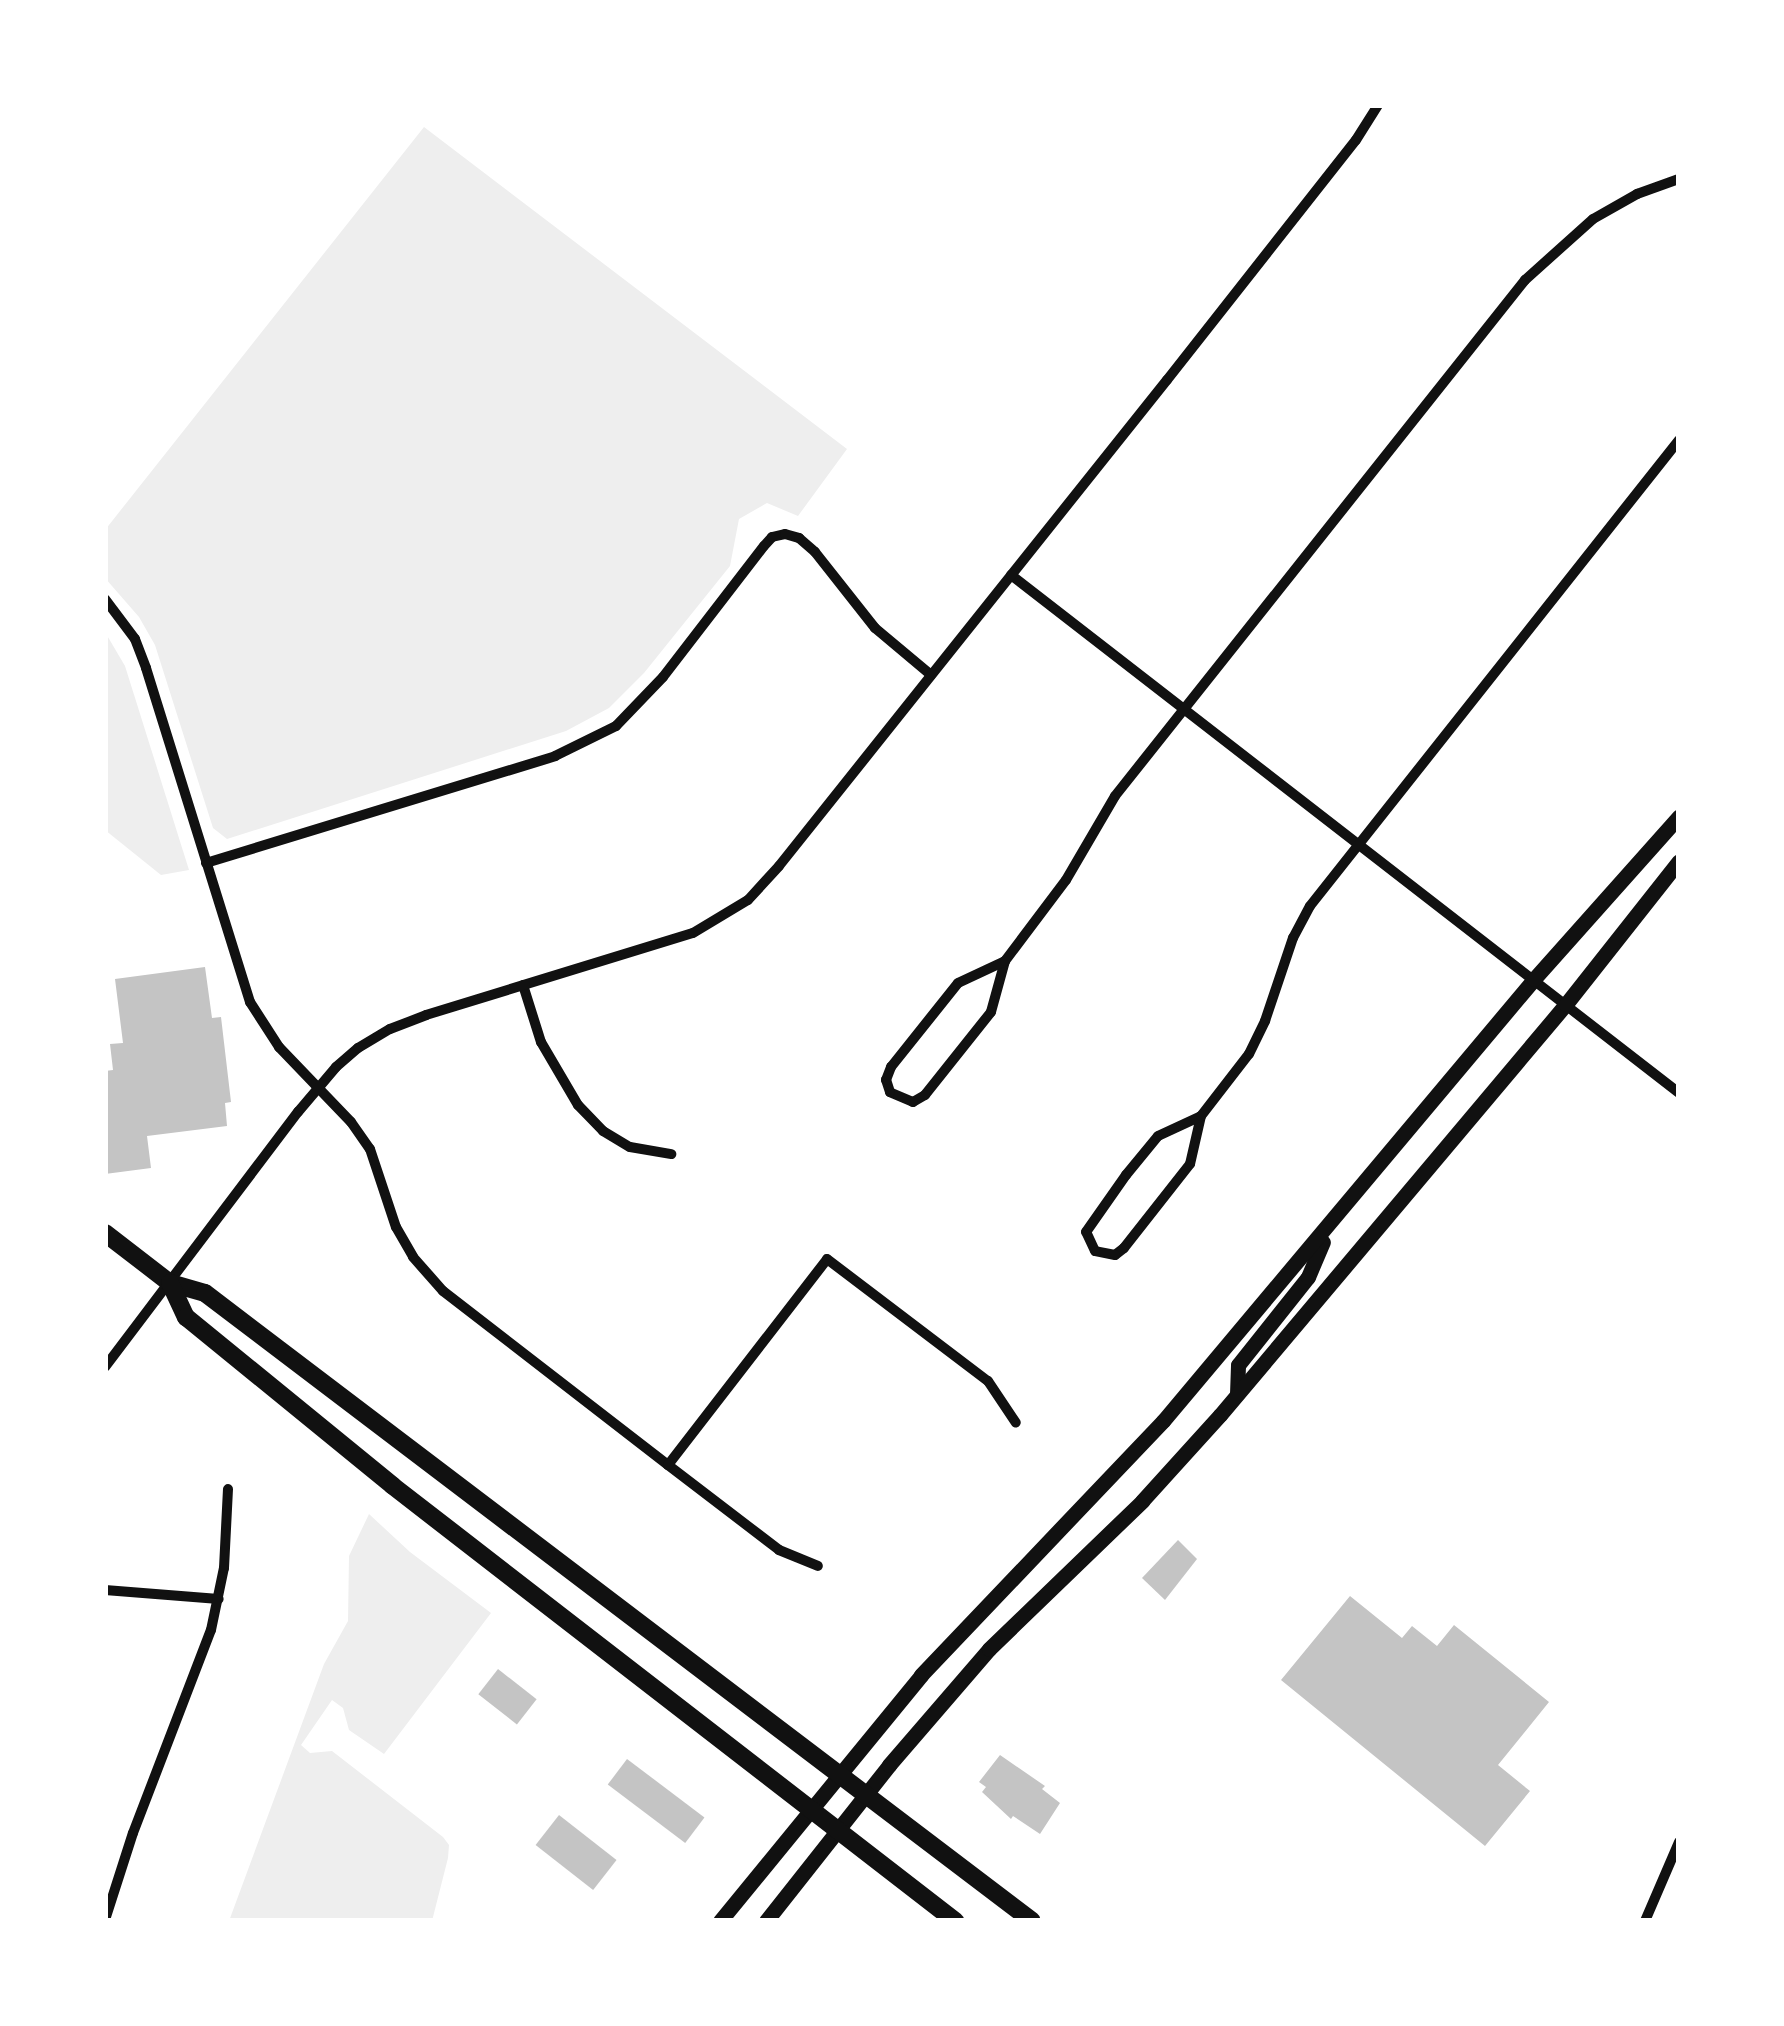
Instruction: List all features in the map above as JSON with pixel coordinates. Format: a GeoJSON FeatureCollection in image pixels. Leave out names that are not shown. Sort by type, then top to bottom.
{"type":"FeatureCollection","features":[{"type":"Feature","properties":{"kind":"main road"},"geometry":{"type":"LineString","coordinates":[[720,1921],[960,1630],[1150,1435],[1534,979],[1679,816]]}},
{"type":"Feature","properties":{"kind":"main road"},"geometry":{"type":"LineString","coordinates":[[766,1921],[866,1794],[989,1649],[1142,1501],[1238,1394],[1566,1004],[1679,861]]}},
{"type":"Feature","properties":{"kind":"main road"},"geometry":{"type":"LineString","coordinates":[[1238,1394],[1238,1365],[1308,1277],[1330,1225]]}},
{"type":"Feature","properties":{"kind":"main road"},"geometry":{"type":"LineString","coordinates":[[105,1233],[170,1283],[204,1293],[1032,1921]]}},
{"type":"Feature","properties":{"kind":"main road"},"geometry":{"type":"LineString","coordinates":[[170,1283],[186,1316],[394,1486],[955,1921]]}},
{"type":"Feature","properties":{"kind":"street"},"geometry":{"type":"LineString","coordinates":[[105,1368],[318,1087],[358,1048],[390,1029],[694,933],[748,900],[1012,575],[1346,153],[1378,105]]}},
{"type":"Feature","properties":{"kind":"street"},"geometry":{"type":"LineString","coordinates":[[1004,960],[958,984],[891,1066],[886,1080],[890,1092],[913,1102],[925,1096],[991,1012],[1004,960],[1066,880],[1115,796],[1524,280],[1593,219],[1638,194],[1679,179]]}},
{"type":"Feature","properties":{"kind":"street"},"geometry":{"type":"LineString","coordinates":[[1201,1116],[1167,1128],[1137,1162],[1090,1222],[1087,1242],[1095,1251],[1115,1255],[1124,1248],[1190,1164],[1201,1116],[1249,1054],[1300,922],[1358,843],[1679,440]]}},
{"type":"Feature","properties":{"kind":"street"},"geometry":{"type":"LineString","coordinates":[[206,863],[588,742],[616,726],[638,706],[772,537],[785,534],[800,538],[876,628],[931,674]]}},
{"type":"Feature","properties":{"kind":"street"},"geometry":{"type":"LineString","coordinates":[[1012,575],[1679,1093]]}},
{"type":"Feature","properties":{"kind":"street"},"geometry":{"type":"LineString","coordinates":[[105,599],[135,639],[146,668],[250,1002],[279,1047],[370,1149],[396,1227],[413,1257],[444,1291],[779,1550],[818,1566]]}},
{"type":"Feature","properties":{"kind":"street"},"geometry":{"type":"LineString","coordinates":[[523,985],[541,1042],[578,1105],[603,1131],[630,1147],[671,1154]]}},
{"type":"Feature","properties":{"kind":"street"},"geometry":{"type":"LineString","coordinates":[[668,1465],[827,1259],[988,1381],[1016,1422]]}},
{"type":"Feature","properties":{"kind":"street"},"geometry":{"type":"LineString","coordinates":[[105,1920],[132,1833],[203,1657],[219,1599],[228,1490]]}},
{"type":"Feature","properties":{"kind":"street"},"geometry":{"type":"LineString","coordinates":[[105,1590],[219,1599]]}},
{"type":"Feature","properties":{"kind":"street"},"geometry":{"type":"LineString","coordinates":[[1644,1921],[1679,1842]]}},
{"type":"Feature","properties":{"kind":"shaded area"},"geometry":{"type":"Polygon","coordinates":[[[424,127],[847,449],[798,516],[767,503],[739,519],[730,566],[644,673],[609,708],[566,731],[227,839],[213,828],[155,645],[139,617],[105,578],[105,530],[424,127]]]}},
{"type":"Feature","properties":{"kind":"shaded area"},"geometry":{"type":"Polygon","coordinates":[[[105,632],[125,666],[189,870],[161,875],[105,830],[105,632]]]}},
{"type":"Feature","properties":{"kind":"shaded area"},"geometry":{"type":"Polygon","coordinates":[[[369,1514],[410,1552],[491,1613],[384,1754],[349,1730],[343,1708],[332,1700],[301,1745],[310,1753],[332,1751],[449,1845],[432,1921],[229,1921],[324,1664],[348,1621],[349,1556],[369,1514]]]}},
{"type":"Feature","properties":{"kind":"building"},"geometry":{"type":"Polygon","coordinates":[[[205,967],[212,1018],[221,1017],[231,1102],[225,1103],[227,1126],[147,1136],[151,1168],[105,1174],[105,1071],[113,1070],[110,1044],[123,1043],[115,979],[205,967]]]}},
{"type":"Feature","properties":{"kind":"building"},"geometry":{"type":"Polygon","coordinates":[[[1178,1540],[1197,1559],[1165,1600],[1142,1578],[1178,1540]]]}},
{"type":"Feature","properties":{"kind":"building"},"geometry":{"type":"Polygon","coordinates":[[[1350,1596],[1402,1638],[1412,1626],[1437,1646],[1454,1625],[1549,1702],[1498,1765],[1530,1791],[1485,1846],[1281,1680],[1350,1596]]]}},
{"type":"Feature","properties":{"kind":"building"},"geometry":{"type":"Polygon","coordinates":[[[498,1669],[537,1699],[517,1724],[478,1694],[498,1669]]]}},
{"type":"Feature","properties":{"kind":"building"},"geometry":{"type":"Polygon","coordinates":[[[1000,1755],[1045,1786],[1042,1789],[1060,1803],[1040,1834],[1013,1816],[1011,1819],[982,1792],[986,1787],[979,1782],[1000,1755]]]}},
{"type":"Feature","properties":{"kind":"building"},"geometry":{"type":"Polygon","coordinates":[[[627,1759],[704,1817],[685,1843],[608,1785],[627,1759]]]}},
{"type":"Feature","properties":{"kind":"building"},"geometry":{"type":"Polygon","coordinates":[[[559,1815],[617,1860],[593,1890],[536,1845],[559,1815]]]}}]}
